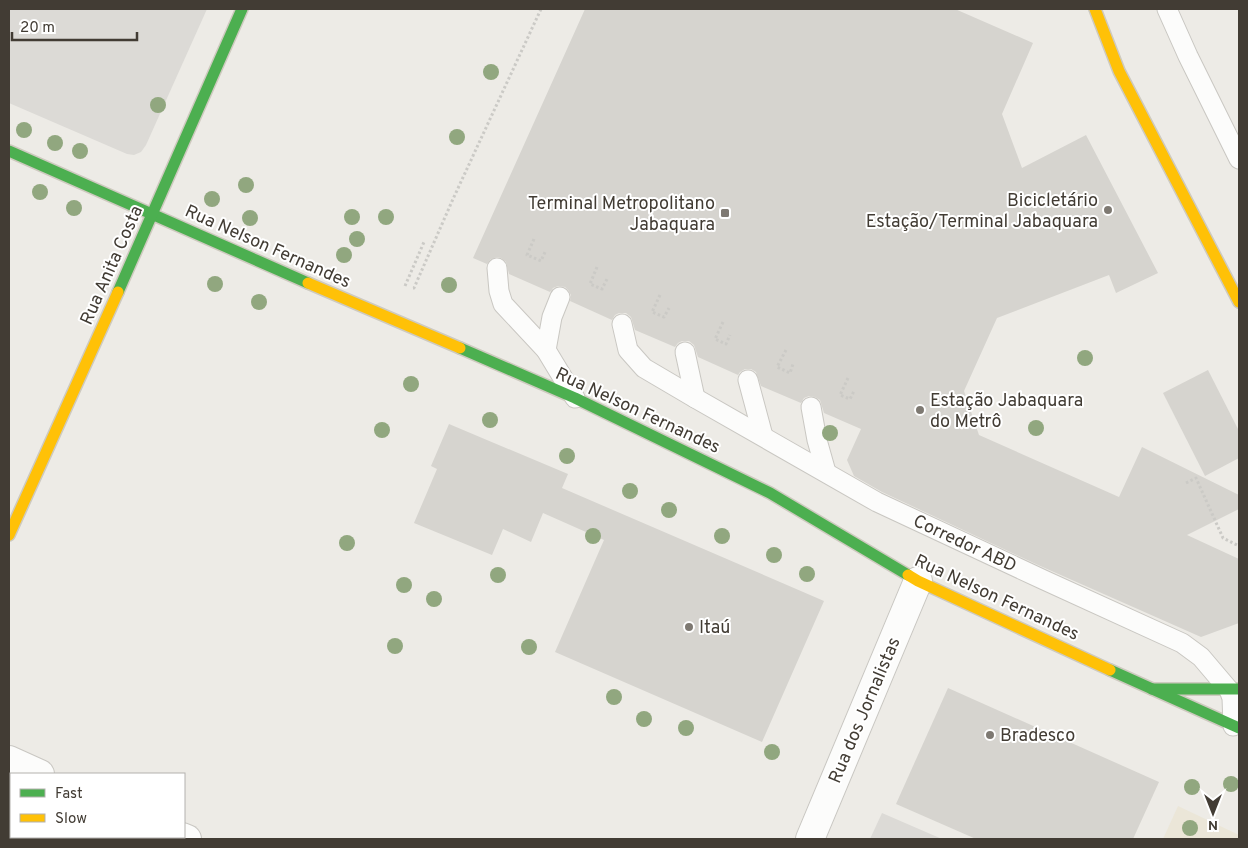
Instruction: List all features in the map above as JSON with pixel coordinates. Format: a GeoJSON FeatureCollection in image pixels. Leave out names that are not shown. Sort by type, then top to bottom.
{"type":"FeatureCollection","features":[{"type":"Feature","properties":{"kind":"street","name":"Rua Anita Costa"},"geometry":{"type":"LineString","coordinates":[[9,534],[153,214],[242,9]]}},
{"type":"Feature","properties":{"kind":"street"},"geometry":{"type":"LineString","coordinates":[[1094,9],[1119,71],[1239,302]]}},
{"type":"Feature","properties":{"kind":"street","name":"Rua Nelson Fernandes"},"geometry":{"type":"LineString","coordinates":[[9,151],[391,320],[575,398],[770,493],[918,581],[1236,727]]}},
{"type":"Feature","properties":{"kind":"street","name":"Rua dos Jornalistas"},"geometry":{"type":"LineString","coordinates":[[810,839],[918,581]]}},
{"type":"Feature","properties":{"kind":"street"},"geometry":{"type":"LineString","coordinates":[[1152,689],[1234,689]]}},
{"type":"Feature","properties":{"kind":"street"},"geometry":{"type":"LineString","coordinates":[[9,760],[38,773]]}},
{"type":"Feature","properties":{"kind":"lane"},"geometry":{"type":"LineString","coordinates":[[1167,9],[1239,159]]}},
{"type":"Feature","properties":{"kind":"lane"},"geometry":{"type":"LineString","coordinates":[[497,268],[499,291],[503,304],[546,350],[575,398]]}},
{"type":"Feature","properties":{"kind":"lane"},"geometry":{"type":"LineString","coordinates":[[546,350],[552,317],[560,297]]}},
{"type":"Feature","properties":{"kind":"lane","name":"Corredor ABD"},"geometry":{"type":"LineString","coordinates":[[622,324],[628,350],[644,368],[877,502],[1182,643],[1201,656],[1234,689]]}},
{"type":"Feature","properties":{"kind":"lane"},"geometry":{"type":"LineString","coordinates":[[685,352],[695,398]]}},
{"type":"Feature","properties":{"kind":"lane"},"geometry":{"type":"LineString","coordinates":[[748,380],[764,436]]}},
{"type":"Feature","properties":{"kind":"lane"},"geometry":{"type":"LineString","coordinates":[[810,407],[826,472]]}},
{"type":"Feature","properties":{"kind":"lane"},"geometry":{"type":"LineString","coordinates":[[1234,689],[1232,698],[1236,727]]}},
{"type":"Feature","properties":{"kind":"path"},"geometry":{"type":"LineString","coordinates":[[405,285],[414,288],[540,9]]}},
{"type":"Feature","properties":{"kind":"path"},"geometry":{"type":"LineString","coordinates":[[534,239],[527,255],[541,262],[545,252]]}},
{"type":"Feature","properties":{"kind":"path"},"geometry":{"type":"LineString","coordinates":[[413,266],[424,242]]}},
{"type":"Feature","properties":{"kind":"path"},"geometry":{"type":"LineString","coordinates":[[597,267],[590,284],[602,289],[607,279]]}},
{"type":"Feature","properties":{"kind":"path"},"geometry":{"type":"LineString","coordinates":[[660,295],[652,312],[664,317],[669,308]]}},
{"type":"Feature","properties":{"kind":"path"},"geometry":{"type":"LineString","coordinates":[[723,322],[715,339],[726,344],[730,335]]}},
{"type":"Feature","properties":{"kind":"path"},"geometry":{"type":"LineString","coordinates":[[786,350],[778,367],[790,373],[793,364]]}},
{"type":"Feature","properties":{"kind":"path"},"geometry":{"type":"LineString","coordinates":[[848,378],[840,395],[850,399],[854,391]]}},
{"type":"Feature","properties":{"kind":"path"},"geometry":{"type":"LineString","coordinates":[[1186,482],[1196,478],[1223,538],[1239,546]]}},
{"type":"Feature","properties":{"kind":"shaded area"},"geometry":{"type":"Polygon","coordinates":[[[9,9],[207,9],[146,145],[141,152],[134,155],[127,154],[9,103],[9,9]]]}},
{"type":"Feature","properties":{"kind":"shaded area"},"geometry":{"type":"Polygon","coordinates":[[[1178,806],[1239,835],[1239,839],[1163,839],[1178,806]]]}},
{"type":"Feature","properties":{"kind":"shaded area"},"geometry":{"type":"Polygon","coordinates":[[[882,813],[942,839],[870,839],[882,813]]]}},
{"type":"Feature","properties":{"kind":"building","name":"Terminal Metropolitano Jabaquara"},"geometry":{"type":"Polygon","coordinates":[[[585,9],[955,9],[1033,43],[1002,114],[1022,168],[1086,135],[1158,273],[1116,293],[1109,275],[997,318],[964,391],[979,435],[1119,497],[1142,447],[1239,495],[1239,509],[1187,535],[1239,559],[1239,623],[1201,637],[1038,565],[882,492],[854,476],[847,460],[861,429],[824,413],[820,400],[815,397],[809,396],[804,398],[801,403],[761,386],[756,372],[751,369],[745,369],[738,375],[698,357],[694,345],[689,341],[682,341],[675,347],[635,330],[631,317],[626,313],[615,315],[612,320],[570,301],[571,295],[565,287],[558,286],[550,292],[509,274],[506,262],[501,258],[491,259],[487,264],[473,258],[585,9]]]}},
{"type":"Feature","properties":{"kind":"building"},"geometry":{"type":"Polygon","coordinates":[[[1208,370],[1239,431],[1239,458],[1205,476],[1163,393],[1208,370]]]}},
{"type":"Feature","properties":{"kind":"building","name":"Itaú"},"geometry":{"type":"Polygon","coordinates":[[[449,424],[568,474],[562,488],[824,601],[762,742],[555,652],[604,540],[543,513],[531,542],[503,529],[492,555],[414,523],[437,469],[431,466],[449,424]]]}},
{"type":"Feature","properties":{"kind":"building","name":"Bradesco"},"geometry":{"type":"Polygon","coordinates":[[[948,688],[1159,782],[1133,839],[976,839],[896,804],[948,688]]]}},
{"type":"Feature","properties":{"kind":"traffic: fast"},"geometry":{"type":"LineString","coordinates":[[118,292],[242,9]]}},
{"type":"Feature","properties":{"kind":"traffic: fast"},"geometry":{"type":"LineString","coordinates":[[9,151],[308,283]]}},
{"type":"Feature","properties":{"kind":"traffic: fast"},"geometry":{"type":"LineString","coordinates":[[460,348],[575,398],[770,493],[908,575]]}},
{"type":"Feature","properties":{"kind":"traffic: fast"},"geometry":{"type":"LineString","coordinates":[[1110,670],[1239,728]]}},
{"type":"Feature","properties":{"kind":"traffic: fast"},"geometry":{"type":"LineString","coordinates":[[1152,689],[1239,689]]}},
{"type":"Feature","properties":{"kind":"traffic: slow"},"geometry":{"type":"LineString","coordinates":[[1095,9],[1119,71],[1239,302]]}},
{"type":"Feature","properties":{"kind":"traffic: slow"},"geometry":{"type":"LineString","coordinates":[[308,283],[460,348]]}},
{"type":"Feature","properties":{"kind":"traffic: slow"},"geometry":{"type":"LineString","coordinates":[[9,535],[118,292]]}},
{"type":"Feature","properties":{"kind":"traffic: slow"},"geometry":{"type":"LineString","coordinates":[[908,575],[1110,670]]}},
{"type":"Feature","properties":{"kind":"place","name":"Bicicletário Estação/Terminal Jabaquara"},"geometry":{"type":"Point","coordinates":[1108,210]}},
{"type":"Feature","properties":{"kind":"place","name":"Terminal Metropolitano Jabaquara"},"geometry":{"type":"Point","coordinates":[725,213]}},
{"type":"Feature","properties":{"kind":"place","name":"Estação Jabaquara do Metrô"},"geometry":{"type":"Point","coordinates":[920,410]}},
{"type":"Feature","properties":{"kind":"place","name":"Itaú"},"geometry":{"type":"Point","coordinates":[689,627]}},
{"type":"Feature","properties":{"kind":"place","name":"Bradesco"},"geometry":{"type":"Point","coordinates":[990,735]}}]}
